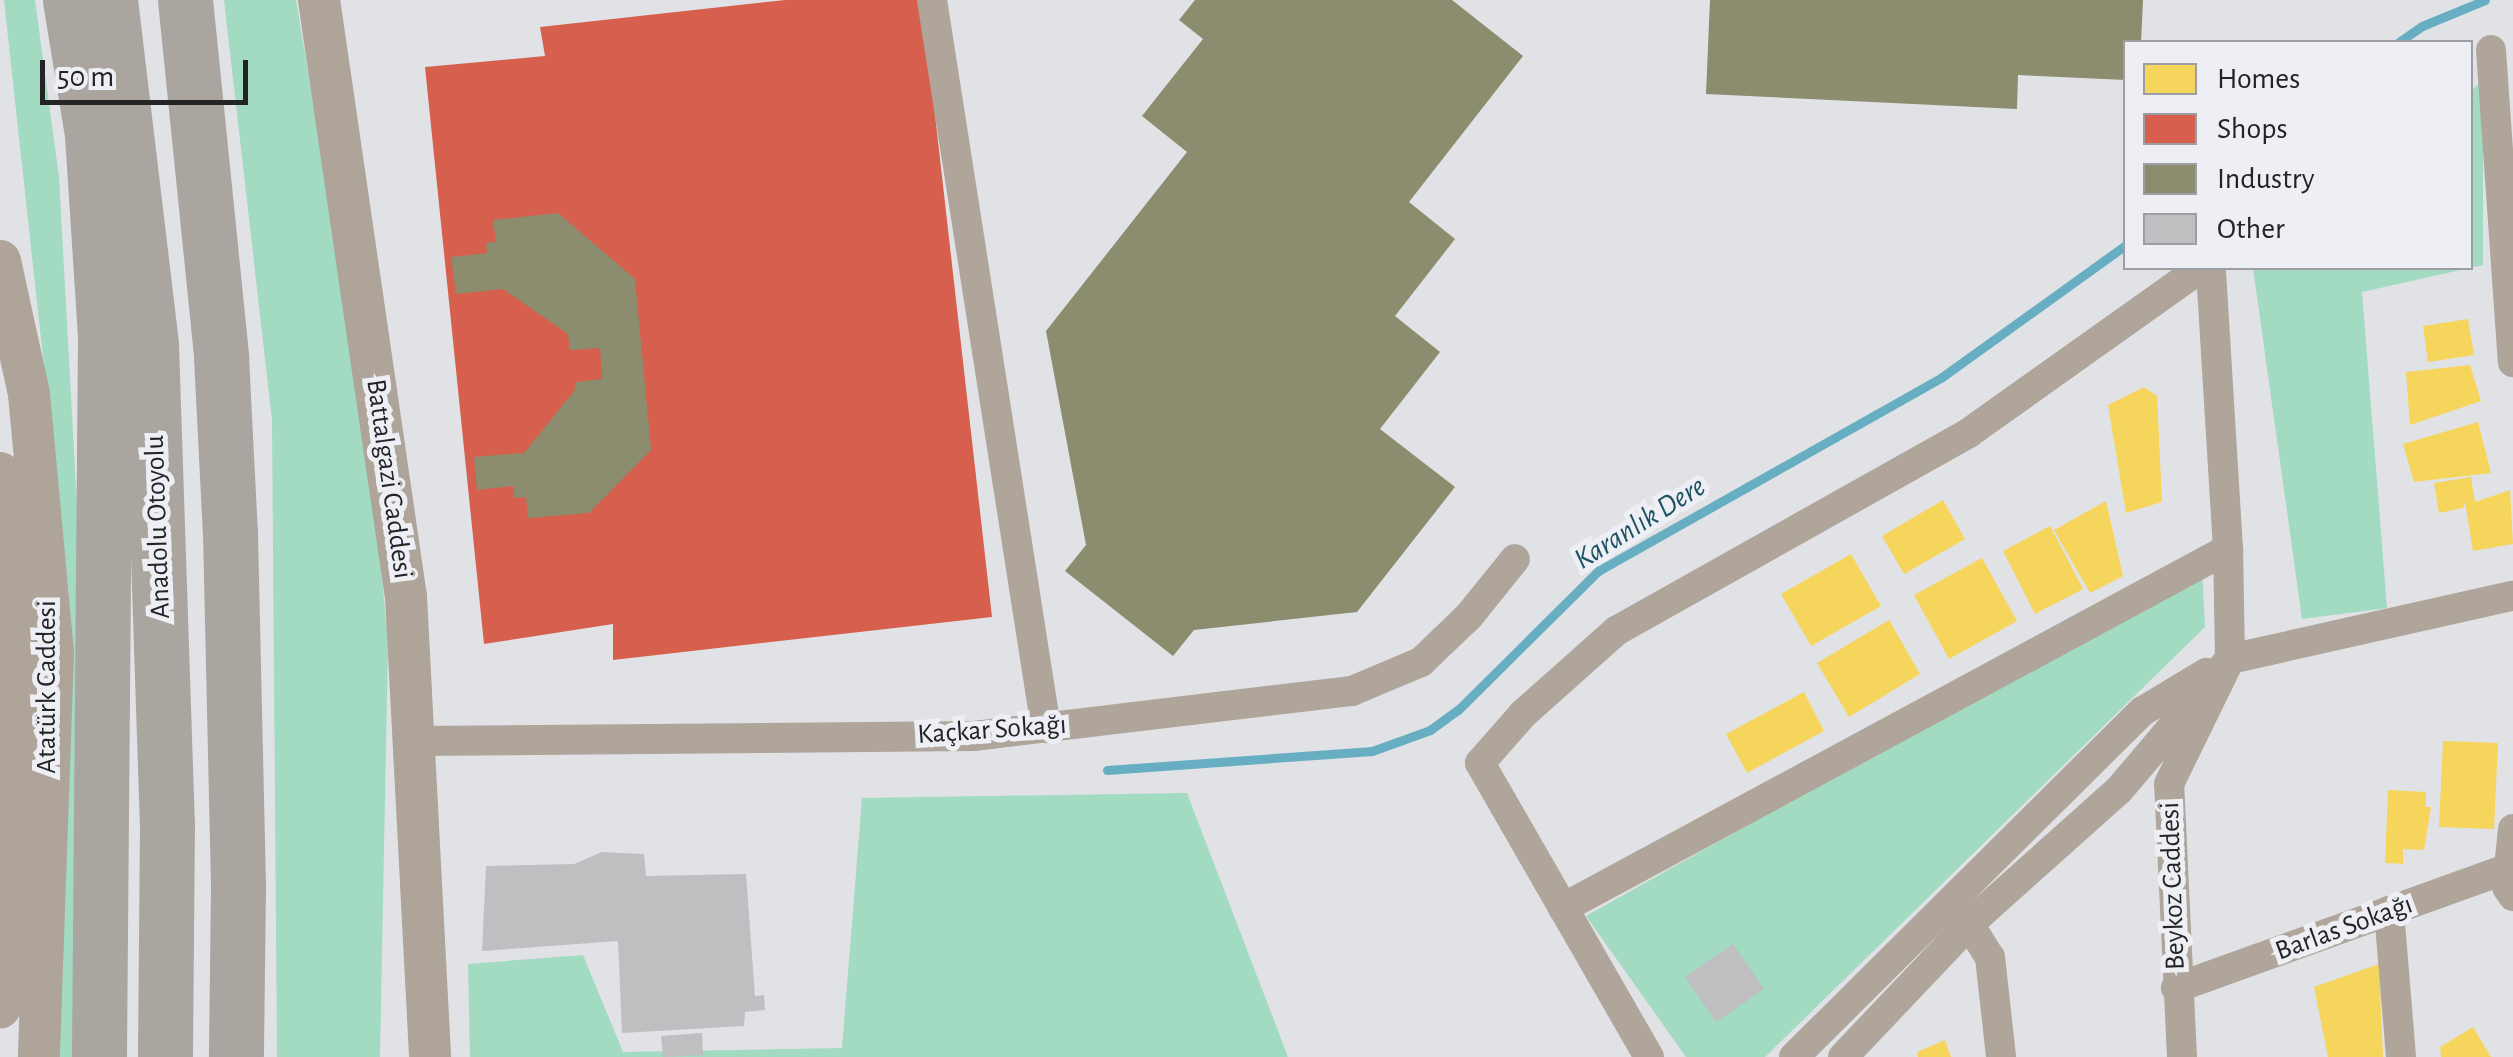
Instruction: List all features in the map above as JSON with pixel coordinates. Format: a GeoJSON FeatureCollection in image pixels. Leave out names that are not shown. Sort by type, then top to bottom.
{"type":"FeatureCollection","features":[{"type":"Feature","properties":{"kind":"highway"},"geometry":{"type":"LineString","coordinates":[[70,0],[92,136],[104,336],[99,1057]]}},
{"type":"Feature","properties":{"kind":"highway","name":"Anadolu Otoyolu"},"geometry":{"type":"LineString","coordinates":[[110,0],[151,346],[167,823],[164,1057]]}},
{"type":"Feature","properties":{"kind":"highway"},"geometry":{"type":"LineString","coordinates":[[185,0],[220,338],[230,533],[238,886],[236,1057]]}},
{"type":"Feature","properties":{"kind":"main road","name":"Battalgazi Caddesi"},"geometry":{"type":"LineString","coordinates":[[320,0],[406,597],[428,961],[430,1057]]}},
{"type":"Feature","properties":{"kind":"main road","name":"Atatürk Caddesi"},"geometry":{"type":"LineString","coordinates":[[0,262],[29,394],[53,652],[39,1057]]}},
{"type":"Feature","properties":{"kind":"main road","name":"Atatürk Caddesi"},"geometry":{"type":"LineString","coordinates":[[0,473],[14,648],[0,1008]]}},
{"type":"Feature","properties":{"kind":"main road","name":"Battalgazi Caddesi"},"geometry":{"type":"LineString","coordinates":[[421,1057],[428,961]]}},
{"type":"Feature","properties":{"kind":"street"},"geometry":{"type":"LineString","coordinates":[[932,0],[1046,728]]}},
{"type":"Feature","properties":{"kind":"street"},"geometry":{"type":"LineString","coordinates":[[2492,52],[2513,362]]}},
{"type":"Feature","properties":{"kind":"street"},"geometry":{"type":"LineString","coordinates":[[1649,1057],[1480,763],[1523,714],[1616,631],[1970,432],[2199,270]]}},
{"type":"Feature","properties":{"kind":"street"},"geometry":{"type":"LineString","coordinates":[[1842,1057],[1969,924],[2119,790],[2230,658],[2228,549],[2211,270]]}},
{"type":"Feature","properties":{"kind":"street"},"geometry":{"type":"LineString","coordinates":[[1563,908],[2228,549]]}},
{"type":"Feature","properties":{"kind":"street","name":"Kaçkar Sokağı"},"geometry":{"type":"LineString","coordinates":[[414,741],[974,736],[1322,696],[1375,684],[1421,662],[1444,643],[1515,558]]}},
{"type":"Feature","properties":{"kind":"street"},"geometry":{"type":"LineString","coordinates":[[1794,1057],[2143,711],[2230,658],[2513,596]]}},
{"type":"Feature","properties":{"kind":"street","name":"Beykoz Caddesi"},"geometry":{"type":"LineString","coordinates":[[2182,1057],[2169,784],[2230,658]]}},
{"type":"Feature","properties":{"kind":"street"},"geometry":{"type":"LineString","coordinates":[[2512,877],[2513,829]]}},
{"type":"Feature","properties":{"kind":"street","name":"Barlas Sokağı"},"geometry":{"type":"LineString","coordinates":[[2176,988],[2389,912],[2512,877]]}},
{"type":"Feature","properties":{"kind":"street"},"geometry":{"type":"LineString","coordinates":[[2389,912],[2401,1057]]}},
{"type":"Feature","properties":{"kind":"street"},"geometry":{"type":"LineString","coordinates":[[1969,924],[1990,957],[2001,1057]]}},
{"type":"Feature","properties":{"kind":"green space"},"geometry":{"type":"Polygon","coordinates":[[[4,0],[35,0],[59,177],[82,597],[73,1057],[55,1057],[69,767],[69,596],[4,0]]]}},
{"type":"Feature","properties":{"kind":"green space"},"geometry":{"type":"Polygon","coordinates":[[[224,0],[296,0],[369,436],[388,643],[380,1057],[277,1057],[272,420],[224,0]]]}},
{"type":"Feature","properties":{"kind":"green space"},"geometry":{"type":"Polygon","coordinates":[[[2483,81],[2483,265],[2473,267],[2473,88],[2483,81]]]}},
{"type":"Feature","properties":{"kind":"green space"},"geometry":{"type":"Polygon","coordinates":[[[2253,270],[2461,270],[2362,292],[2387,608],[2302,619],[2253,270]]]}},
{"type":"Feature","properties":{"kind":"green space"},"geometry":{"type":"Polygon","coordinates":[[[2202,570],[2205,627],[1765,1057],[1686,1057],[1586,916],[2202,570]]]}},
{"type":"Feature","properties":{"kind":"green space"},"geometry":{"type":"Polygon","coordinates":[[[1187,793],[1288,1057],[470,1057],[468,964],[583,955],[623,1052],[842,1048],[862,798],[1187,793]]]}},
{"type":"Feature","properties":{"kind":"building: Homes"},"geometry":{"type":"Polygon","coordinates":[[[2468,319],[2474,355],[2428,362],[2423,326],[2468,319]]]}},
{"type":"Feature","properties":{"kind":"building: Homes"},"geometry":{"type":"Polygon","coordinates":[[[2470,365],[2481,401],[2410,425],[2406,372],[2470,365]]]}},
{"type":"Feature","properties":{"kind":"building: Homes"},"geometry":{"type":"Polygon","coordinates":[[[2144,387],[2157,396],[2162,502],[2126,513],[2108,405],[2144,387]]]}},
{"type":"Feature","properties":{"kind":"building: Homes"},"geometry":{"type":"Polygon","coordinates":[[[2478,422],[2491,473],[2414,482],[2403,444],[2478,422]]]}},
{"type":"Feature","properties":{"kind":"building: Homes"},"geometry":{"type":"Polygon","coordinates":[[[2471,477],[2475,502],[2510,490],[2513,544],[2473,551],[2465,502],[2463,508],[2439,513],[2434,483],[2471,477]]]}},
{"type":"Feature","properties":{"kind":"building: Homes"},"geometry":{"type":"Polygon","coordinates":[[[1943,500],[1965,539],[1904,574],[1882,536],[1943,500]]]}},
{"type":"Feature","properties":{"kind":"building: Homes"},"geometry":{"type":"Polygon","coordinates":[[[2106,501],[2123,576],[2090,593],[2054,530],[2106,501]]]}},
{"type":"Feature","properties":{"kind":"building: Homes"},"geometry":{"type":"Polygon","coordinates":[[[2050,526],[2083,589],[2035,614],[2003,551],[2050,526]]]}},
{"type":"Feature","properties":{"kind":"building: Homes"},"geometry":{"type":"Polygon","coordinates":[[[1851,554],[1881,606],[1811,646],[1781,594],[1851,554]]]}},
{"type":"Feature","properties":{"kind":"building: Homes"},"geometry":{"type":"Polygon","coordinates":[[[1982,558],[2017,621],[1949,659],[1914,595],[1982,558]]]}},
{"type":"Feature","properties":{"kind":"building: Homes"},"geometry":{"type":"Polygon","coordinates":[[[1889,620],[1920,674],[1849,717],[1817,663],[1889,620]]]}},
{"type":"Feature","properties":{"kind":"building: Homes"},"geometry":{"type":"Polygon","coordinates":[[[1804,692],[1824,731],[1747,773],[1726,734],[1804,692]]]}},
{"type":"Feature","properties":{"kind":"building: Homes"},"geometry":{"type":"Polygon","coordinates":[[[2443,741],[2498,743],[2494,829],[2439,827],[2443,741]]]}},
{"type":"Feature","properties":{"kind":"building: Homes"},"geometry":{"type":"Polygon","coordinates":[[[2388,790],[2426,792],[2426,807],[2431,807],[2424,850],[2403,849],[2403,864],[2385,863],[2388,790]]]}},
{"type":"Feature","properties":{"kind":"building: Homes"},"geometry":{"type":"Polygon","coordinates":[[[2379,964],[2383,1057],[2328,1057],[2314,987],[2379,964]]]}},
{"type":"Feature","properties":{"kind":"building: Homes"},"geometry":{"type":"Polygon","coordinates":[[[2473,1027],[2491,1057],[2441,1057],[2440,1047],[2473,1027]]]}},
{"type":"Feature","properties":{"kind":"building: Homes"},"geometry":{"type":"Polygon","coordinates":[[[1945,1040],[1951,1057],[1918,1057],[1917,1052],[1945,1040]]]}},
{"type":"Feature","properties":{"kind":"building: Shops"},"geometry":{"type":"Polygon","coordinates":[[[785,0],[922,0],[992,617],[613,660],[613,624],[484,644],[425,67],[545,56],[540,27],[785,0]]]}},
{"type":"Feature","properties":{"kind":"building: Industry"},"geometry":{"type":"Polygon","coordinates":[[[1195,0],[1452,0],[1523,56],[1409,202],[1455,239],[1395,316],[1440,352],[1380,429],[1455,487],[1357,612],[1194,630],[1173,656],[1065,571],[1086,545],[1046,331],[1187,152],[1142,116],[1203,39],[1179,20],[1195,0]]]}},
{"type":"Feature","properties":{"kind":"building: Industry"},"geometry":{"type":"Polygon","coordinates":[[[1710,0],[2143,0],[2141,40],[2123,40],[2123,80],[2018,75],[2017,109],[1706,94],[1710,0]]]}},
{"type":"Feature","properties":{"kind":"building: Industry"},"geometry":{"type":"Polygon","coordinates":[[[558,213],[635,279],[651,450],[589,513],[528,518],[526,497],[514,498],[513,486],[477,490],[474,457],[524,453],[574,391],[576,382],[602,379],[600,348],[570,350],[568,334],[503,289],[456,294],[451,257],[487,253],[486,243],[496,242],[493,220],[558,213]]]}},
{"type":"Feature","properties":{"kind":"building: Other"},"geometry":{"type":"Polygon","coordinates":[[[602,852],[644,854],[646,876],[746,874],[755,996],[764,995],[765,1010],[745,1012],[744,1026],[622,1033],[618,941],[482,951],[486,866],[574,864],[602,852]]]}},
{"type":"Feature","properties":{"kind":"building: Other"},"geometry":{"type":"Polygon","coordinates":[[[1733,944],[1764,989],[1716,1022],[1685,977],[1733,944]]]}},
{"type":"Feature","properties":{"kind":"building: Other"},"geometry":{"type":"Polygon","coordinates":[[[702,1033],[703,1055],[663,1057],[661,1036],[702,1033]]]}},
{"type":"Feature","properties":{"kind":"waterway","name":"Karanlık Dere"},"geometry":{"type":"LineString","coordinates":[[2402,40],[2422,26],[2485,0]]}},
{"type":"Feature","properties":{"kind":"waterway","name":"Karanlık Dere"},"geometry":{"type":"LineString","coordinates":[[1107,770],[1372,751],[1430,730],[1458,710],[1598,571],[1942,377],[2123,247]]}}]}
